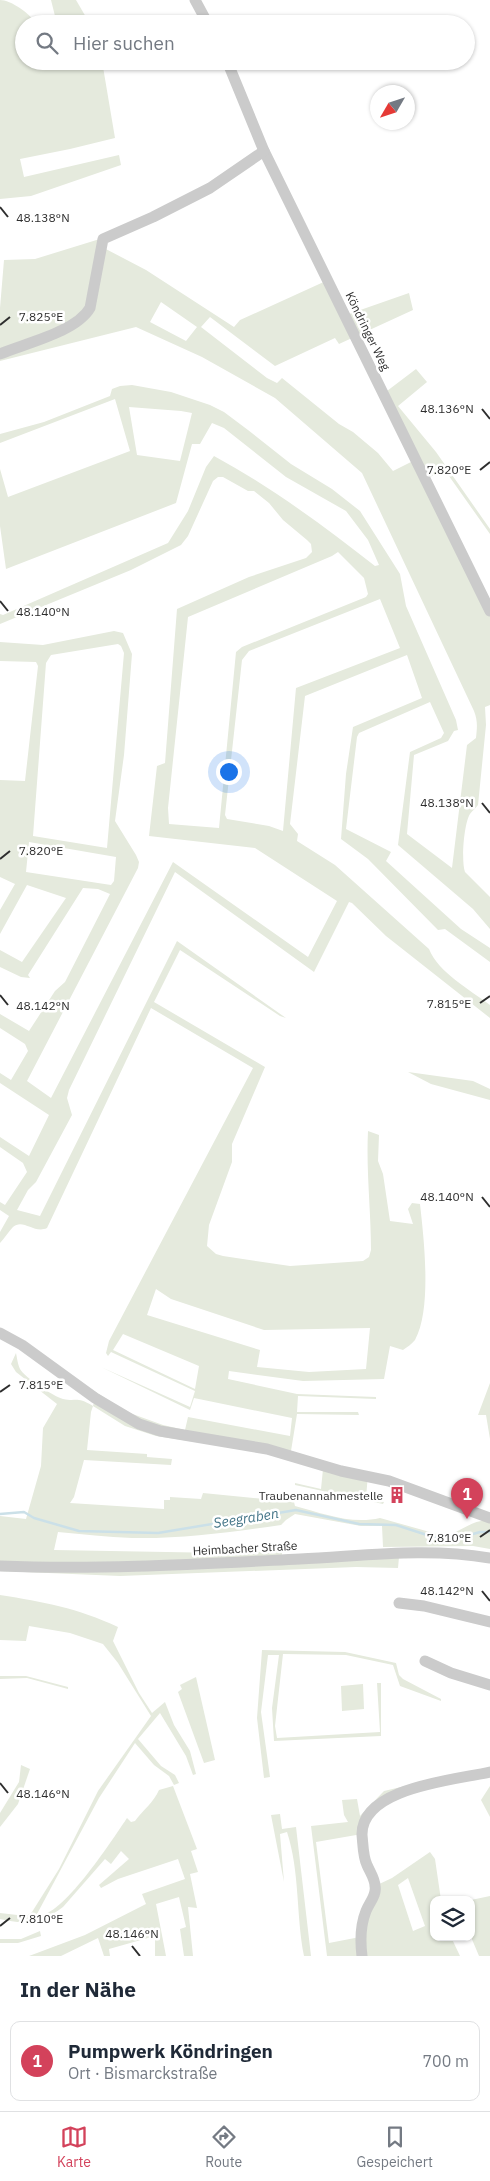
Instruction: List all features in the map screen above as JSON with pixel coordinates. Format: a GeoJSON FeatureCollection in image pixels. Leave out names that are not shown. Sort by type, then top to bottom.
{"type":"FeatureCollection","features":[{"type":"Feature","properties":{"kind":"street"},"geometry":{"type":"LineString","coordinates":[[195,0],[203,15]]}},
{"type":"Feature","properties":{"kind":"street","name":"Köndringer Weg"},"geometry":{"type":"LineString","coordinates":[[231,70],[264,151],[490,611]]}},
{"type":"Feature","properties":{"kind":"street"},"geometry":{"type":"LineString","coordinates":[[0,354],[66,328],[84,317],[90,308],[104,239],[210,188],[264,151]]}},
{"type":"Feature","properties":{"kind":"street"},"geometry":{"type":"LineString","coordinates":[[0,1333],[22,1345],[95,1398],[139,1424],[160,1431],[268,1450],[341,1471],[390,1481],[490,1518]]}},
{"type":"Feature","properties":{"kind":"street","name":"Heimbacher Straße"},"geometry":{"type":"LineString","coordinates":[[0,1566],[196,1565],[407,1552],[458,1554],[490,1558]]}},
{"type":"Feature","properties":{"kind":"street"},"geometry":{"type":"LineString","coordinates":[[399,1603],[432,1607],[490,1622]]}},
{"type":"Feature","properties":{"kind":"street"},"geometry":{"type":"LineString","coordinates":[[425,1661],[451,1673],[490,1685]]}},
{"type":"Feature","properties":{"kind":"street"},"geometry":{"type":"LineString","coordinates":[[362,1956],[361,1930],[367,1909],[376,1893],[373,1876],[366,1863],[362,1834],[364,1823],[375,1808],[393,1795],[490,1772]]}},
{"type":"Feature","properties":{"kind":"shaded area"},"geometry":{"type":"Polygon","coordinates":[[[0,0],[9,2],[29,15],[15,15],[15,70],[104,70],[115,138],[20,159],[24,177],[119,155],[121,165],[31,196],[0,199],[0,0]]]}},
{"type":"Feature","properties":{"kind":"shaded area"},"geometry":{"type":"Polygon","coordinates":[[[51,0],[76,0],[85,15],[55,15],[51,0]]]}},
{"type":"Feature","properties":{"kind":"shaded area"},"geometry":{"type":"Polygon","coordinates":[[[103,238],[102,247],[146,270],[234,327],[240,320],[328,280],[346,315],[409,293],[413,310],[339,344],[335,338],[275,366],[210,317],[201,327],[267,378],[277,383],[282,378],[339,424],[353,432],[378,453],[393,471],[415,460],[387,391],[416,369],[427,382],[398,406],[436,452],[490,529],[490,534],[444,469],[425,480],[490,603],[490,705],[485,707],[486,725],[478,805],[468,819],[463,851],[465,872],[490,897],[490,929],[473,909],[398,845],[410,752],[441,738],[444,733],[430,702],[359,733],[346,829],[391,852],[386,861],[461,929],[490,948],[490,962],[445,929],[438,930],[368,859],[341,839],[346,774],[353,727],[422,698],[407,655],[305,696],[290,824],[298,834],[297,841],[335,865],[429,949],[447,973],[490,1005],[490,1018],[386,936],[352,903],[349,902],[314,972],[175,872],[69,1090],[67,1098],[72,1115],[36,1182],[28,1190],[17,1210],[40,1216],[177,941],[286,1018],[280,1016],[180,950],[154,1002],[265,1067],[232,1144],[232,1162],[209,1225],[207,1246],[216,1254],[290,1266],[363,1261],[369,1257],[371,1250],[368,1131],[379,1135],[378,1161],[383,1174],[390,1221],[413,1224],[408,1209],[412,1203],[420,1204],[425,1274],[424,1311],[415,1340],[403,1350],[390,1346],[384,1379],[303,1381],[229,1371],[228,1379],[297,1394],[376,1397],[376,1399],[298,1396],[297,1412],[358,1412],[359,1415],[297,1414],[291,1451],[368,1474],[366,1498],[384,1502],[383,1504],[295,1485],[295,1483],[321,1489],[323,1469],[267,1453],[156,1436],[125,1426],[93,1406],[95,1398],[88,1387],[127,1412],[163,1425],[185,1430],[188,1417],[290,1436],[292,1418],[194,1398],[190,1410],[101,1367],[190,1407],[195,1391],[111,1352],[108,1356],[106,1353],[109,1341],[253,1068],[151,1008],[47,1228],[38,1229],[21,1224],[17,1225],[11,1229],[0,1243],[0,1232],[9,1216],[0,1210],[0,1202],[5,1205],[27,1172],[23,1163],[0,1147],[0,1137],[29,1156],[49,1115],[0,1083],[0,1073],[11,1080],[28,1051],[25,1044],[0,1028],[0,1014],[29,1031],[55,991],[65,982],[110,894],[98,889],[83,888],[28,975],[30,978],[21,977],[0,967],[0,950],[22,962],[66,898],[27,885],[0,934],[0,910],[15,884],[0,877],[0,780],[25,781],[38,666],[36,662],[0,661],[0,642],[43,645],[114,631],[123,633],[132,654],[124,755],[115,821],[136,855],[139,862],[138,868],[27,1081],[51,1098],[173,862],[308,957],[337,901],[255,848],[149,836],[157,766],[165,763],[177,609],[249,577],[306,558],[312,552],[311,544],[254,491],[248,491],[223,477],[218,477],[213,481],[188,536],[181,545],[131,570],[0,624],[0,614],[3,615],[168,543],[188,511],[206,467],[214,456],[297,508],[375,566],[379,565],[368,540],[346,511],[286,477],[224,428],[212,423],[200,444],[192,444],[176,503],[6,569],[0,526],[0,469],[8,497],[130,451],[115,399],[0,443],[0,434],[44,422],[110,396],[112,389],[120,386],[132,385],[171,392],[210,405],[224,412],[291,464],[332,489],[360,511],[400,574],[406,606],[456,720],[458,730],[454,731],[448,741],[414,755],[407,834],[452,868],[467,745],[476,738],[477,724],[474,711],[362,473],[275,398],[202,357],[136,327],[0,361],[0,308],[4,260],[35,259],[103,238]],[[161,302],[150,322],[186,341],[197,327],[161,302]],[[129,407],[137,455],[180,461],[192,413],[129,407]],[[338,552],[188,617],[168,808],[169,824],[219,828],[236,652],[242,647],[366,597],[368,594],[364,578],[338,552]],[[380,599],[249,651],[242,660],[225,815],[227,819],[269,826],[283,831],[296,688],[400,648],[380,599]],[[118,644],[51,655],[46,663],[33,836],[107,848],[124,653],[118,644]],[[29,842],[26,872],[111,885],[114,881],[116,857],[29,842]],[[156,1289],[147,1315],[260,1350],[257,1367],[309,1372],[366,1369],[370,1328],[264,1330],[171,1299],[156,1289]],[[123,1334],[113,1350],[195,1389],[199,1366],[123,1334]]]}},
{"type":"Feature","properties":{"kind":"shaded area"},"geometry":{"type":"Polygon","coordinates":[[[408,1072],[473,1081],[490,1089],[490,1100],[431,1084],[408,1072]]]}},
{"type":"Feature","properties":{"kind":"shaded area"},"geometry":{"type":"Polygon","coordinates":[[[16,1353],[20,1369],[27,1377],[63,1399],[80,1400],[93,1406],[87,1450],[147,1454],[147,1457],[172,1459],[171,1465],[84,1460],[74,1497],[70,1503],[164,1509],[164,1500],[170,1500],[170,1497],[201,1499],[203,1493],[294,1502],[295,1506],[337,1517],[358,1520],[380,1518],[444,1536],[478,1522],[490,1521],[490,1549],[473,1546],[383,1547],[382,1526],[361,1526],[295,1514],[281,1525],[188,1536],[132,1538],[58,1532],[54,1550],[223,1553],[282,1551],[282,1563],[399,1557],[398,1568],[356,1567],[120,1576],[0,1571],[0,1516],[26,1519],[41,1466],[43,1428],[57,1404],[16,1372],[11,1364],[16,1353]]]}},
{"type":"Feature","properties":{"kind":"shaded area"},"geometry":{"type":"Polygon","coordinates":[[[490,1383],[490,1439],[486,1415],[478,1415],[490,1383]]]}},
{"type":"Feature","properties":{"kind":"shaded area"},"geometry":{"type":"Polygon","coordinates":[[[0,1595],[60,1606],[118,1627],[113,1641],[139,1693],[152,1713],[165,1702],[174,1725],[190,1751],[196,1774],[193,1775],[186,1756],[160,1713],[138,1739],[161,1766],[175,1775],[179,1783],[174,1785],[169,1776],[154,1765],[135,1743],[99,1798],[37,1914],[46,1913],[58,1906],[72,1893],[127,1818],[131,1822],[135,1821],[159,1790],[173,1786],[197,1849],[191,1851],[198,1872],[190,1874],[197,1908],[188,1907],[193,1956],[184,1956],[180,1929],[186,1927],[179,1897],[156,1904],[166,1956],[155,1956],[155,1936],[109,1949],[110,1956],[104,1956],[98,1938],[61,1956],[29,1956],[85,1935],[146,1904],[142,1894],[185,1879],[178,1859],[118,1879],[101,1888],[99,1885],[129,1859],[121,1851],[111,1864],[105,1859],[63,1907],[48,1916],[25,1922],[0,1919],[0,1913],[26,1916],[32,1912],[59,1869],[98,1791],[151,1716],[118,1663],[103,1644],[70,1633],[29,1626],[26,1641],[0,1640],[0,1595]]]}},
{"type":"Feature","properties":{"kind":"shaded area"},"geometry":{"type":"Polygon","coordinates":[[[262,1650],[345,1652],[396,1663],[399,1675],[403,1679],[441,1699],[441,1701],[400,1686],[393,1665],[346,1655],[283,1654],[275,1726],[277,1738],[380,1732],[377,1683],[381,1683],[381,1736],[274,1741],[272,1708],[279,1655],[268,1655],[261,1712],[270,1777],[264,1778],[257,1718],[262,1650]]]}},
{"type":"Feature","properties":{"kind":"shaded area"},"geometry":{"type":"Polygon","coordinates":[[[0,1676],[26,1676],[68,1687],[68,1689],[27,1678],[0,1679],[0,1676]]]}},
{"type":"Feature","properties":{"kind":"shaded area"},"geometry":{"type":"Polygon","coordinates":[[[196,1677],[215,1760],[204,1763],[178,1692],[182,1689],[180,1685],[196,1677]]]}},
{"type":"Feature","properties":{"kind":"shaded area"},"geometry":{"type":"Polygon","coordinates":[[[363,1684],[364,1709],[342,1711],[341,1686],[363,1684]]]}},
{"type":"Feature","properties":{"kind":"shaded area"},"geometry":{"type":"Polygon","coordinates":[[[21,1765],[30,1769],[18,1804],[0,1827],[0,1813],[19,1782],[21,1765]]]}},
{"type":"Feature","properties":{"kind":"shaded area"},"geometry":{"type":"Polygon","coordinates":[[[418,1783],[384,1800],[362,1834],[316,1842],[329,1943],[360,1937],[375,1886],[392,1878],[430,1852],[435,1859],[440,1896],[430,1896],[430,1941],[453,1941],[460,1956],[327,1956],[311,1826],[348,1822],[344,1815],[342,1800],[357,1799],[360,1816],[384,1791],[418,1783]],[[408,1878],[398,1885],[413,1931],[425,1926],[408,1878]]]}},
{"type":"Feature","properties":{"kind":"shaded area"},"geometry":{"type":"Polygon","coordinates":[[[490,1786],[490,1817],[481,1800],[490,1786]]]}},
{"type":"Feature","properties":{"kind":"shaded area"},"geometry":{"type":"Polygon","coordinates":[[[280,1814],[282,1829],[296,1827],[311,1956],[304,1956],[294,1862],[287,1832],[280,1834],[284,1882],[271,1815],[280,1814]]]}},
{"type":"Feature","properties":{"kind":"shaded area"},"geometry":{"type":"Polygon","coordinates":[[[490,1896],[490,1956],[479,1956],[473,1941],[475,1941],[475,1899],[490,1896]]]}},
{"type":"Feature","properties":{"kind":"shaded area"},"geometry":{"type":"Polygon","coordinates":[[[40,1931],[41,1936],[18,1943],[0,1943],[0,1939],[21,1939],[40,1931]]]}},
{"type":"Feature","properties":{"kind":"waterway","name":"Seegraben"},"geometry":{"type":"LineString","coordinates":[[0,1514],[24,1512],[34,1518],[79,1531],[158,1533],[296,1510],[359,1524],[396,1525],[427,1535],[452,1540],[480,1532],[490,1532]]}},
{"type":"Feature","properties":{"kind":"place","name":"Traubenannahmestelle"},"geometry":{"type":"Point","coordinates":[397,1495]}},
{"type":"Feature","properties":{"kind":"place","name":"Pumpwerk Köndringen"},"geometry":{"type":"Point","coordinates":[467,1519]}}]}
